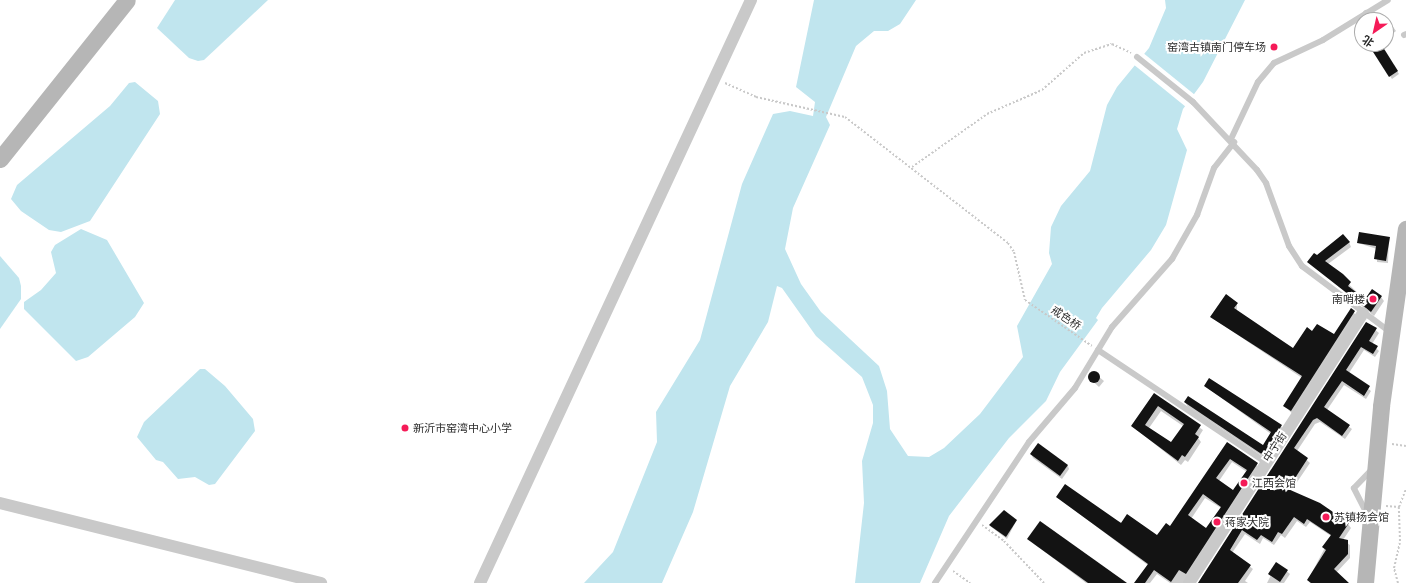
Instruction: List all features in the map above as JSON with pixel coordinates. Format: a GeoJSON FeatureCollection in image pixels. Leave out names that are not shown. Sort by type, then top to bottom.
{"type":"FeatureCollection","features":[{"type":"Feature","properties":{"kind":"street"},"geometry":{"type":"LineString","coordinates":[[0,159],[127,0]]}},
{"type":"Feature","properties":{"kind":"street"},"geometry":{"type":"LineString","coordinates":[[480,583],[751,0]]}},
{"type":"Feature","properties":{"kind":"street"},"geometry":{"type":"LineString","coordinates":[[1365,583],[1368,517],[1406,229]]}},
{"type":"Feature","properties":{"kind":"street","name":"中宁街"},"geometry":{"type":"LineString","coordinates":[[1189,583],[1265,462],[1363,313]]}},
{"type":"Feature","properties":{"kind":"street"},"geometry":{"type":"LineString","coordinates":[[0,503],[320,583]]}},
{"type":"Feature","properties":{"kind":"lane"},"geometry":{"type":"LineString","coordinates":[[1368,12],[1388,0]]}},
{"type":"Feature","properties":{"kind":"lane"},"geometry":{"type":"LineString","coordinates":[[935,583],[944,566],[1029,442],[1075,388],[1120,316],[1159,276],[1187,238],[1214,168],[1232,141],[1258,82],[1274,63],[1323,40],[1354,21]]}},
{"type":"Feature","properties":{"kind":"lane"},"geometry":{"type":"LineString","coordinates":[[1137,57],[1192,102],[1232,141],[1266,183],[1290,246],[1302,266],[1363,313],[1392,333]]}},
{"type":"Feature","properties":{"kind":"lane"},"geometry":{"type":"LineString","coordinates":[[1098,350],[1265,462]]}},
{"type":"Feature","properties":{"kind":"path"},"geometry":{"type":"LineString","coordinates":[[716,78],[756,97],[844,117],[911,167],[987,114],[1042,90],[1089,50],[1112,44],[1137,57]]}},
{"type":"Feature","properties":{"kind":"path","name":"戒色桥"},"geometry":{"type":"LineString","coordinates":[[911,167],[1008,243],[1014,252],[1025,300],[1098,350]]}},
{"type":"Feature","properties":{"kind":"path"},"geometry":{"type":"LineString","coordinates":[[1398,583],[1394,568],[1400,541],[1399,507],[1406,489]]}},
{"type":"Feature","properties":{"kind":"path"},"geometry":{"type":"LineString","coordinates":[[976,521],[1004,541],[1044,583]]}},
{"type":"Feature","properties":{"kind":"path"},"geometry":{"type":"LineString","coordinates":[[944,566],[970,583]]}},
{"type":"Feature","properties":{"kind":"water"},"geometry":{"type":"Polygon","coordinates":[[[175,0],[268,0],[204,60],[198,61],[189,58],[157,28],[175,0]]]}},
{"type":"Feature","properties":{"kind":"water"},"geometry":{"type":"Polygon","coordinates":[[[814,0],[916,0],[900,24],[888,31],[874,31],[856,46],[826,117],[830,125],[793,208],[785,249],[801,284],[821,312],[879,366],[887,391],[890,429],[908,456],[929,457],[944,448],[980,414],[1023,357],[1017,326],[1052,264],[1049,253],[1051,227],[1061,206],[1090,171],[1107,105],[1117,87],[1149,48],[1166,8],[1165,0],[1245,0],[1203,82],[1183,109],[1177,129],[1187,150],[1166,225],[1151,250],[1102,308],[1096,318],[1098,320],[1060,372],[1046,401],[1009,438],[949,516],[920,583],[855,583],[864,503],[862,461],[873,423],[873,405],[862,377],[816,336],[782,288],[777,286],[768,322],[730,386],[693,512],[662,583],[584,583],[613,552],[657,442],[656,412],[700,340],[742,184],[773,114],[790,111],[813,116],[815,102],[796,87],[814,0]]]}},
{"type":"Feature","properties":{"kind":"water"},"geometry":{"type":"Polygon","coordinates":[[[135,82],[158,101],[160,114],[90,221],[61,232],[49,230],[21,211],[11,199],[17,185],[110,106],[129,83],[135,82]]]}},
{"type":"Feature","properties":{"kind":"water"},"geometry":{"type":"Polygon","coordinates":[[[81,229],[107,240],[144,303],[135,317],[88,357],[76,361],[24,309],[24,302],[41,290],[56,273],[51,252],[55,245],[81,229]]]}},
{"type":"Feature","properties":{"kind":"water"},"geometry":{"type":"Polygon","coordinates":[[[0,256],[19,278],[21,286],[21,299],[0,329],[0,256]]]}},
{"type":"Feature","properties":{"kind":"water"},"geometry":{"type":"Polygon","coordinates":[[[200,369],[205,369],[225,386],[253,419],[255,431],[215,484],[209,485],[195,477],[178,479],[163,462],[156,460],[137,437],[144,422],[200,369]]]}},
{"type":"Feature","properties":{"kind":"pier"},"geometry":{"type":"Polygon","coordinates":[[[1142,52],[1195,95],[1186,107],[1133,64],[1142,52]]]}},
{"type":"Feature","properties":{"kind":"building"},"geometry":{"type":"Polygon","coordinates":[[[1373,52],[1386,52],[1398,71],[1389,77],[1373,52]]]}},
{"type":"Feature","properties":{"kind":"building"},"geometry":{"type":"Polygon","coordinates":[[[1359,232],[1390,237],[1386,261],[1374,259],[1376,246],[1357,243],[1359,232]]]}},
{"type":"Feature","properties":{"kind":"building"},"geometry":{"type":"Polygon","coordinates":[[[1343,234],[1350,242],[1325,261],[1343,274],[1351,282],[1348,286],[1365,299],[1372,289],[1382,296],[1371,312],[1307,262],[1314,253],[1317,255],[1343,234]]]}},
{"type":"Feature","properties":{"kind":"building"},"geometry":{"type":"Polygon","coordinates":[[[1226,294],[1238,303],[1234,308],[1293,348],[1307,327],[1312,331],[1317,324],[1334,334],[1351,308],[1355,311],[1291,411],[1283,406],[1302,376],[1210,317],[1226,294]]]}},
{"type":"Feature","properties":{"kind":"building"},"geometry":{"type":"Polygon","coordinates":[[[1366,322],[1377,328],[1369,341],[1378,346],[1373,354],[1361,347],[1346,370],[1370,386],[1364,396],[1342,381],[1324,407],[1350,425],[1342,436],[1317,418],[1313,420],[1294,448],[1308,458],[1288,489],[1320,503],[1349,523],[1339,538],[1348,540],[1348,554],[1334,569],[1349,583],[1311,583],[1307,580],[1326,550],[1322,547],[1331,535],[1307,519],[1304,524],[1294,517],[1282,534],[1278,532],[1272,542],[1261,535],[1257,540],[1242,530],[1230,550],[1251,565],[1238,583],[1198,583],[1366,322]]]}},
{"type":"Feature","properties":{"kind":"building"},"geometry":{"type":"Polygon","coordinates":[[[1092,371],[1096,371],[1100,377],[1096,383],[1092,383],[1088,379],[1088,375],[1092,371]]]}},
{"type":"Feature","properties":{"kind":"building"},"geometry":{"type":"Polygon","coordinates":[[[1209,378],[1282,425],[1263,455],[1184,402],[1188,396],[1263,445],[1271,432],[1204,386],[1209,378]]]}},
{"type":"Feature","properties":{"kind":"building"},"geometry":{"type":"Polygon","coordinates":[[[1154,393],[1201,425],[1195,434],[1199,437],[1185,457],[1182,455],[1178,461],[1131,426],[1154,393]],[[1158,406],[1145,425],[1171,442],[1184,424],[1158,406]]]}},
{"type":"Feature","properties":{"kind":"building"},"geometry":{"type":"Polygon","coordinates":[[[1227,442],[1258,463],[1186,574],[1179,570],[1171,582],[1154,570],[1145,583],[1134,583],[1148,564],[1056,497],[1065,484],[1121,523],[1127,514],[1157,535],[1166,523],[1170,526],[1227,442]],[[1230,459],[1216,478],[1233,490],[1247,470],[1230,459]],[[1203,494],[1188,515],[1206,528],[1221,507],[1203,494]]]}},
{"type":"Feature","properties":{"kind":"building"},"geometry":{"type":"Polygon","coordinates":[[[1038,443],[1068,465],[1060,476],[1030,454],[1038,443]]]}},
{"type":"Feature","properties":{"kind":"building"},"geometry":{"type":"Polygon","coordinates":[[[1004,510],[1017,520],[1006,537],[989,525],[1004,510]]]}},
{"type":"Feature","properties":{"kind":"building"},"geometry":{"type":"Polygon","coordinates":[[[1040,521],[1127,583],[1088,583],[1027,539],[1040,521]]]}},
{"type":"Feature","properties":{"kind":"building"},"geometry":{"type":"Polygon","coordinates":[[[1276,562],[1288,570],[1280,582],[1268,574],[1276,562]]]}},
{"type":"Feature","properties":{"kind":"place","name":"窑湾古镇南门停车场"},"geometry":{"type":"Point","coordinates":[1274,47]}},
{"type":"Feature","properties":{"kind":"place","name":"南哨楼"},"geometry":{"type":"Point","coordinates":[1373,299]}},
{"type":"Feature","properties":{"kind":"place","name":"新沂市窑湾中心小学"},"geometry":{"type":"Point","coordinates":[405,428]}},
{"type":"Feature","properties":{"kind":"place","name":"江西会馆"},"geometry":{"type":"Point","coordinates":[1244,483]}},
{"type":"Feature","properties":{"kind":"place","name":"苏镇扬会馆"},"geometry":{"type":"Point","coordinates":[1326,517]}},
{"type":"Feature","properties":{"kind":"place","name":"蒋家大院"},"geometry":{"type":"Point","coordinates":[1217,522]}}]}
